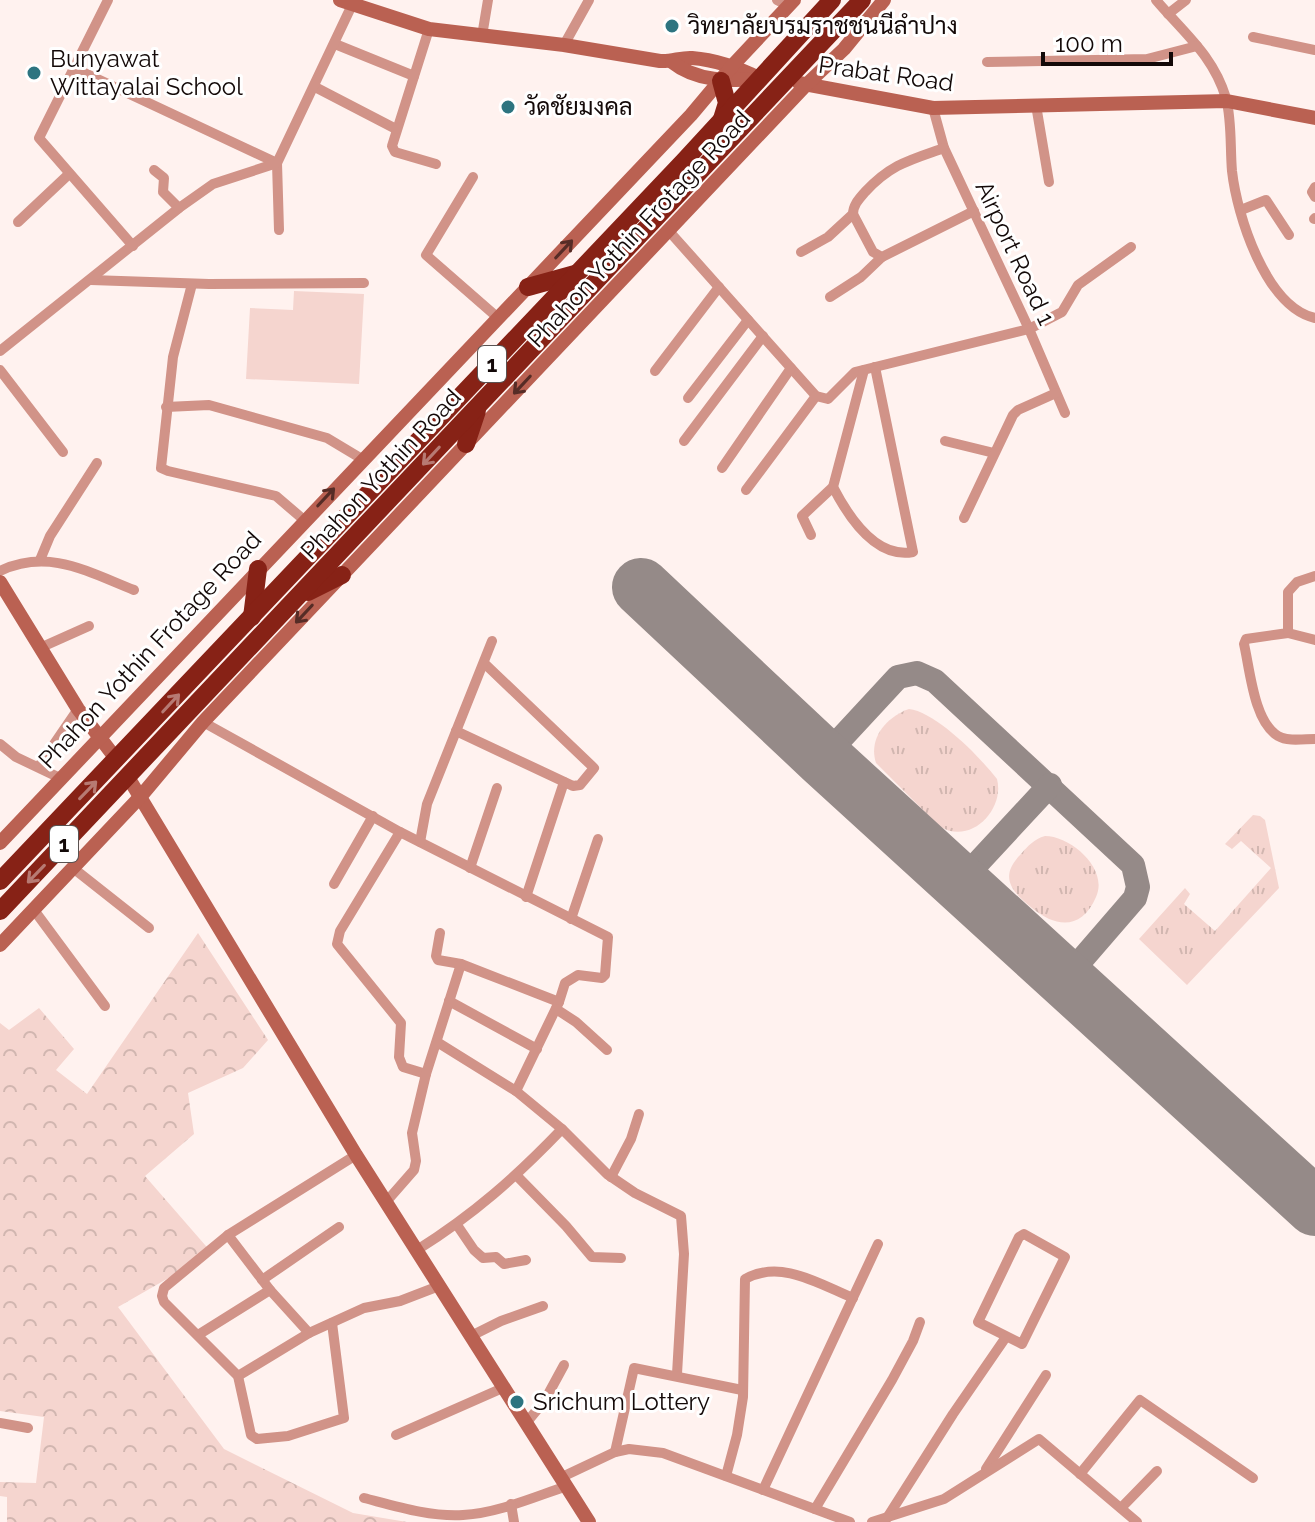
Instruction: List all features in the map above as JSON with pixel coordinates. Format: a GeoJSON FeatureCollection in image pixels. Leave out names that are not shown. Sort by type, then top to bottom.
{"type":"FeatureCollection","features":[{"type":"Feature","properties":{"kind":"highway","name":"Phahon Yothin Road"},"geometry":{"type":"LineString","coordinates":[[0,881],[578,273],[832,0]]}},
{"type":"Feature","properties":{"kind":"highway","name":"Phahon Yothin Road"},"geometry":{"type":"LineString","coordinates":[[0,911],[862,0]]}},
{"type":"Feature","properties":{"kind":"highway"},"geometry":{"type":"LineString","coordinates":[[761,79],[785,81]]}},
{"type":"Feature","properties":{"kind":"highway"},"geometry":{"type":"LineString","coordinates":[[721,81],[727,103],[722,119]]}},
{"type":"Feature","properties":{"kind":"highway"},"geometry":{"type":"LineString","coordinates":[[528,287],[578,273]]}},
{"type":"Feature","properties":{"kind":"highway"},"geometry":{"type":"LineString","coordinates":[[466,444],[479,405]]}},
{"type":"Feature","properties":{"kind":"highway"},"geometry":{"type":"LineString","coordinates":[[252,617],[258,569]]}},
{"type":"Feature","properties":{"kind":"highway"},"geometry":{"type":"LineString","coordinates":[[298,597],[342,575]]}},
{"type":"Feature","properties":{"kind":"highway"},"geometry":{"type":"LineString","coordinates":[[117,760],[128,777]]}},
{"type":"Feature","properties":{"kind":"main road","name":"Phahon Yothin Frotage Road"},"geometry":{"type":"LineString","coordinates":[[0,945],[141,796],[203,722],[806,85],[844,49],[884,0]]}},
{"type":"Feature","properties":{"kind":"main road","name":"Phahon Yothin Frotage Road"},"geometry":{"type":"LineString","coordinates":[[0,843],[721,81],[787,2]]}},
{"type":"Feature","properties":{"kind":"main road"},"geometry":{"type":"LineString","coordinates":[[346,3],[429,29],[672,62],[689,58],[733,65],[761,79]]}},
{"type":"Feature","properties":{"kind":"main road"},"geometry":{"type":"LineString","coordinates":[[672,62],[683,71],[721,81],[761,79]]}},
{"type":"Feature","properties":{"kind":"main road","name":"Prabat Road"},"geometry":{"type":"LineString","coordinates":[[785,81],[933,108],[1227,101],[1314,113]]}},
{"type":"Feature","properties":{"kind":"main road"},"geometry":{"type":"LineString","coordinates":[[0,582],[78,709],[117,760]]}},
{"type":"Feature","properties":{"kind":"main road"},"geometry":{"type":"LineString","coordinates":[[128,777],[356,1155],[589,1522]]}},
{"type":"Feature","properties":{"kind":"street"},"geometry":{"type":"LineString","coordinates":[[108,0],[39,138],[133,246]]}},
{"type":"Feature","properties":{"kind":"street"},"geometry":{"type":"LineString","coordinates":[[482,36],[488,0]]}},
{"type":"Feature","properties":{"kind":"street"},"geometry":{"type":"LineString","coordinates":[[564,45],[589,0]]}},
{"type":"Feature","properties":{"kind":"street"},"geometry":{"type":"LineString","coordinates":[[1156,0],[1212,62],[1227,101],[1232,175],[1251,247],[1277,292],[1303,315],[1315,318]]}},
{"type":"Feature","properties":{"kind":"street"},"geometry":{"type":"LineString","coordinates":[[1168,14],[1186,0]]}},
{"type":"Feature","properties":{"kind":"street"},"geometry":{"type":"LineString","coordinates":[[279,230],[277,163],[335,44],[346,3]]}},
{"type":"Feature","properties":{"kind":"street"},"geometry":{"type":"LineString","coordinates":[[429,29],[392,146],[395,152],[436,164]]}},
{"type":"Feature","properties":{"kind":"street"},"geometry":{"type":"LineString","coordinates":[[1253,37],[1315,50]]}},
{"type":"Feature","properties":{"kind":"street"},"geometry":{"type":"LineString","coordinates":[[335,44],[414,76]]}},
{"type":"Feature","properties":{"kind":"street"},"geometry":{"type":"LineString","coordinates":[[987,62],[1147,59],[1197,46]]}},
{"type":"Feature","properties":{"kind":"street"},"geometry":{"type":"LineString","coordinates":[[74,68],[277,163]]}},
{"type":"Feature","properties":{"kind":"street"},"geometry":{"type":"LineString","coordinates":[[315,87],[396,129]]}},
{"type":"Feature","properties":{"kind":"street"},"geometry":{"type":"LineString","coordinates":[[1036,105],[1049,182]]}},
{"type":"Feature","properties":{"kind":"street","name":"Airport Road 1"},"geometry":{"type":"LineString","coordinates":[[933,108],[944,148],[1065,413]]}},
{"type":"Feature","properties":{"kind":"street"},"geometry":{"type":"LineString","coordinates":[[882,257],[873,252],[853,214],[853,207],[892,167],[944,148]]}},
{"type":"Feature","properties":{"kind":"street"},"geometry":{"type":"LineString","coordinates":[[0,351],[213,184],[277,163]]}},
{"type":"Feature","properties":{"kind":"street"},"geometry":{"type":"LineString","coordinates":[[154,170],[164,178],[161,189],[179,208]]}},
{"type":"Feature","properties":{"kind":"street"},"geometry":{"type":"LineString","coordinates":[[18,222],[69,174]]}},
{"type":"Feature","properties":{"kind":"street"},"geometry":{"type":"LineString","coordinates":[[473,177],[426,255],[497,317]]}},
{"type":"Feature","properties":{"kind":"street"},"geometry":{"type":"LineString","coordinates":[[1315,187],[1312,192],[1315,197]]}},
{"type":"Feature","properties":{"kind":"street"},"geometry":{"type":"LineString","coordinates":[[1241,210],[1266,200],[1289,235]]}},
{"type":"Feature","properties":{"kind":"street"},"geometry":{"type":"LineString","coordinates":[[830,297],[861,277],[882,257],[974,211]]}},
{"type":"Feature","properties":{"kind":"street"},"geometry":{"type":"LineString","coordinates":[[801,252],[828,237],[853,214]]}},
{"type":"Feature","properties":{"kind":"street"},"geometry":{"type":"LineString","coordinates":[[668,230],[816,396],[828,399],[855,372],[1029,329],[1062,312],[1078,285],[1131,247]]}},
{"type":"Feature","properties":{"kind":"street"},"geometry":{"type":"LineString","coordinates":[[91,280],[192,284],[364,283]]}},
{"type":"Feature","properties":{"kind":"street"},"geometry":{"type":"LineString","coordinates":[[192,284],[173,357],[161,468],[276,496],[304,520]]}},
{"type":"Feature","properties":{"kind":"street"},"geometry":{"type":"LineString","coordinates":[[655,371],[719,287]]}},
{"type":"Feature","properties":{"kind":"street"},"geometry":{"type":"LineString","coordinates":[[688,398],[748,320]]}},
{"type":"Feature","properties":{"kind":"street"},"geometry":{"type":"LineString","coordinates":[[684,441],[763,336]]}},
{"type":"Feature","properties":{"kind":"street"},"geometry":{"type":"LineString","coordinates":[[722,468],[791,368]]}},
{"type":"Feature","properties":{"kind":"street"},"geometry":{"type":"LineString","coordinates":[[833,487],[849,517],[874,541],[892,551],[913,552],[869,368]]}},
{"type":"Feature","properties":{"kind":"street"},"geometry":{"type":"LineString","coordinates":[[811,535],[802,516],[833,487],[869,368]]}},
{"type":"Feature","properties":{"kind":"street"},"geometry":{"type":"LineString","coordinates":[[0,370],[63,452]]}},
{"type":"Feature","properties":{"kind":"street"},"geometry":{"type":"LineString","coordinates":[[964,518],[1018,410],[1056,393]]}},
{"type":"Feature","properties":{"kind":"street"},"geometry":{"type":"LineString","coordinates":[[746,490],[816,396]]}},
{"type":"Feature","properties":{"kind":"street"},"geometry":{"type":"LineString","coordinates":[[166,407],[209,405],[327,438],[362,459]]}},
{"type":"Feature","properties":{"kind":"street"},"geometry":{"type":"LineString","coordinates":[[945,441],[994,453]]}},
{"type":"Feature","properties":{"kind":"street"},"geometry":{"type":"LineString","coordinates":[[40,560],[50,536],[97,463]]}},
{"type":"Feature","properties":{"kind":"street"},"geometry":{"type":"LineString","coordinates":[[0,571],[40,560],[72,567],[134,590]]}},
{"type":"Feature","properties":{"kind":"street"},"geometry":{"type":"LineString","coordinates":[[1288,633],[1288,592],[1297,582],[1315,576]]}},
{"type":"Feature","properties":{"kind":"street"},"geometry":{"type":"LineString","coordinates":[[42,647],[89,626]]}},
{"type":"Feature","properties":{"kind":"street"},"geometry":{"type":"LineString","coordinates":[[1315,640],[1288,633],[1246,639],[1244,644],[1259,712],[1269,729],[1280,737],[1315,739]]}},
{"type":"Feature","properties":{"kind":"street"},"geometry":{"type":"LineString","coordinates":[[420,842],[427,804],[492,641]]}},
{"type":"Feature","properties":{"kind":"street"},"geometry":{"type":"LineString","coordinates":[[456,731],[577,787],[592,771],[593,765],[484,663]]}},
{"type":"Feature","properties":{"kind":"street"},"geometry":{"type":"LineString","coordinates":[[39,766],[78,709]]}},
{"type":"Feature","properties":{"kind":"street"},"geometry":{"type":"LineString","coordinates":[[203,722],[400,832],[608,937],[606,970],[602,978],[578,975],[565,983],[516,1091]]}},
{"type":"Feature","properties":{"kind":"street"},"geometry":{"type":"LineString","coordinates":[[0,744],[16,757],[60,778]]}},
{"type":"Feature","properties":{"kind":"street"},"geometry":{"type":"LineString","coordinates":[[526,897],[564,782]]}},
{"type":"Feature","properties":{"kind":"street"},"geometry":{"type":"LineString","coordinates":[[470,868],[497,788]]}},
{"type":"Feature","properties":{"kind":"street"},"geometry":{"type":"LineString","coordinates":[[334,884],[373,816]]}},
{"type":"Feature","properties":{"kind":"street"},"geometry":{"type":"LineString","coordinates":[[400,832],[338,935],[337,944],[401,1023],[399,1057],[403,1067],[426,1074]]}},
{"type":"Feature","properties":{"kind":"street"},"geometry":{"type":"LineString","coordinates":[[571,919],[598,839]]}},
{"type":"Feature","properties":{"kind":"street"},"geometry":{"type":"LineString","coordinates":[[73,868],[149,928]]}},
{"type":"Feature","properties":{"kind":"street"},"geometry":{"type":"LineString","coordinates":[[34,910],[105,1006]]}},
{"type":"Feature","properties":{"kind":"street"},"geometry":{"type":"LineString","coordinates":[[440,933],[436,958],[461,964],[557,1006],[607,1050]]}},
{"type":"Feature","properties":{"kind":"street"},"geometry":{"type":"LineString","coordinates":[[386,1202],[414,1170],[416,1161],[412,1133],[426,1074],[461,964]]}},
{"type":"Feature","properties":{"kind":"street"},"geometry":{"type":"LineString","coordinates":[[449,1001],[537,1049]]}},
{"type":"Feature","properties":{"kind":"street"},"geometry":{"type":"LineString","coordinates":[[437,1042],[516,1091],[562,1129],[611,1177],[681,1216],[684,1254],[677,1374]]}},
{"type":"Feature","properties":{"kind":"street"},"geometry":{"type":"LineString","coordinates":[[611,1177],[631,1139],[639,1114]]}},
{"type":"Feature","properties":{"kind":"street"},"geometry":{"type":"LineString","coordinates":[[417,1250],[457,1225],[517,1176],[562,1129]]}},
{"type":"Feature","properties":{"kind":"street"},"geometry":{"type":"LineString","coordinates":[[332,1323],[344,1418],[288,1436],[257,1439],[251,1435],[238,1376],[164,1302],[162,1296],[164,1288],[228,1235],[356,1155]]}},
{"type":"Feature","properties":{"kind":"street"},"geometry":{"type":"LineString","coordinates":[[517,1176],[592,1257],[621,1258]]}},
{"type":"Feature","properties":{"kind":"street"},"geometry":{"type":"LineString","coordinates":[[457,1225],[483,1258],[496,1257],[504,1264],[526,1260]]}},
{"type":"Feature","properties":{"kind":"street"},"geometry":{"type":"LineString","coordinates":[[262,1280],[339,1227]]}},
{"type":"Feature","properties":{"kind":"street"},"geometry":{"type":"LineString","coordinates":[[1024,1234],[1065,1257],[1022,1344],[1006,1337],[978,1322],[1019,1237],[1024,1234]]}},
{"type":"Feature","properties":{"kind":"street"},"geometry":{"type":"LineString","coordinates":[[228,1235],[270,1290],[309,1333]]}},
{"type":"Feature","properties":{"kind":"street"},"geometry":{"type":"LineString","coordinates":[[763,1490],[878,1244]]}},
{"type":"Feature","properties":{"kind":"street"},"geometry":{"type":"LineString","coordinates":[[726,1476],[743,1397],[745,1279],[781,1270],[853,1298]]}},
{"type":"Feature","properties":{"kind":"street"},"geometry":{"type":"LineString","coordinates":[[238,1376],[309,1333],[364,1308],[400,1301],[439,1286]]}},
{"type":"Feature","properties":{"kind":"street"},"geometry":{"type":"LineString","coordinates":[[198,1335],[270,1290]]}},
{"type":"Feature","properties":{"kind":"street"},"geometry":{"type":"LineString","coordinates":[[471,1336],[543,1306]]}},
{"type":"Feature","properties":{"kind":"street"},"geometry":{"type":"LineString","coordinates":[[815,1509],[892,1380],[920,1322]]}},
{"type":"Feature","properties":{"kind":"street"},"geometry":{"type":"LineString","coordinates":[[887,1518],[1006,1337]]}},
{"type":"Feature","properties":{"kind":"street"},"geometry":{"type":"LineString","coordinates":[[527,1422],[545,1400],[564,1365]]}},
{"type":"Feature","properties":{"kind":"street"},"geometry":{"type":"LineString","coordinates":[[615,1452],[634,1368],[677,1374],[742,1390]]}},
{"type":"Feature","properties":{"kind":"street"},"geometry":{"type":"LineString","coordinates":[[985,1471],[1046,1375]]}},
{"type":"Feature","properties":{"kind":"street"},"geometry":{"type":"LineString","coordinates":[[396,1435],[505,1387]]}},
{"type":"Feature","properties":{"kind":"street"},"geometry":{"type":"LineString","coordinates":[[1080,1474],[1140,1400],[1253,1478]]}},
{"type":"Feature","properties":{"kind":"street"},"geometry":{"type":"LineString","coordinates":[[0,1423],[28,1428]]}},
{"type":"Feature","properties":{"kind":"street"},"geometry":{"type":"LineString","coordinates":[[872,1522],[944,1499],[1039,1439],[1137,1522]]}},
{"type":"Feature","properties":{"kind":"street"},"geometry":{"type":"LineString","coordinates":[[364,1498],[440,1514],[480,1517],[564,1482],[615,1452],[629,1449],[663,1453],[850,1522]]}},
{"type":"Feature","properties":{"kind":"street"},"geometry":{"type":"LineString","coordinates":[[1121,1508],[1157,1471]]}},
{"type":"Feature","properties":{"kind":"street"},"geometry":{"type":"LineString","coordinates":[[511,1504],[514,1522]]}},
{"type":"Feature","properties":{"kind":"green space"},"geometry":{"type":"Polygon","coordinates":[[[294,291],[364,294],[359,384],[246,379],[250,308],[293,310],[294,291]]]}},
{"type":"Feature","properties":{"kind":"green space"},"geometry":{"type":"Polygon","coordinates":[[[909,709],[932,718],[944,727],[969,748],[997,779],[996,802],[983,822],[973,828],[951,831],[939,826],[876,763],[875,746],[881,730],[893,717],[909,709]]]}},
{"type":"Feature","properties":{"kind":"green space"},"geometry":{"type":"Polygon","coordinates":[[[1253,815],[1265,820],[1279,888],[1187,985],[1139,939],[1185,888],[1190,894],[1184,904],[1215,931],[1271,868],[1241,841],[1232,849],[1225,844],[1253,815]]]}},
{"type":"Feature","properties":{"kind":"green space"},"geometry":{"type":"Polygon","coordinates":[[[1045,836],[1055,837],[1076,848],[1092,865],[1097,876],[1099,886],[1096,897],[1090,908],[1076,920],[1059,922],[1041,915],[1010,884],[1010,870],[1014,862],[1032,843],[1045,836]]]}},
{"type":"Feature","properties":{"kind":"green space"},"geometry":{"type":"Polygon","coordinates":[[[198,933],[268,1040],[243,1068],[188,1093],[194,1134],[145,1176],[212,1253],[118,1307],[224,1449],[353,1513],[407,1522],[7,1522],[7,1497],[0,1496],[0,1482],[36,1483],[44,1417],[0,1411],[0,1023],[9,1030],[39,1008],[74,1049],[56,1070],[87,1094],[198,933]]]}},
{"type":"Feature","properties":{"kind":"taxiway"},"geometry":{"type":"LineString","coordinates":[[823,758],[898,677],[917,673],[935,681],[1133,865],[1138,887],[1135,898],[1065,979]]}},
{"type":"Feature","properties":{"kind":"taxiway"},"geometry":{"type":"LineString","coordinates":[[960,882],[1050,785]]}},
{"type":"Feature","properties":{"kind":"runway"},"geometry":{"type":"LineString","coordinates":[[641,587],[823,758],[1315,1207]]}},
{"type":"Feature","properties":{"kind":"place","name":"วิทยาลัยบรมราชชนนีลำปาง"},"geometry":{"type":"Point","coordinates":[672,26]}},
{"type":"Feature","properties":{"kind":"place","name":"Bunyawat Wittayalai School"},"geometry":{"type":"Point","coordinates":[34,73]}},
{"type":"Feature","properties":{"kind":"place","name":"วัดชัยมงคล"},"geometry":{"type":"Point","coordinates":[508,107]}},
{"type":"Feature","properties":{"kind":"place","name":"Srichum Lottery"},"geometry":{"type":"Point","coordinates":[517,1402]}}]}
